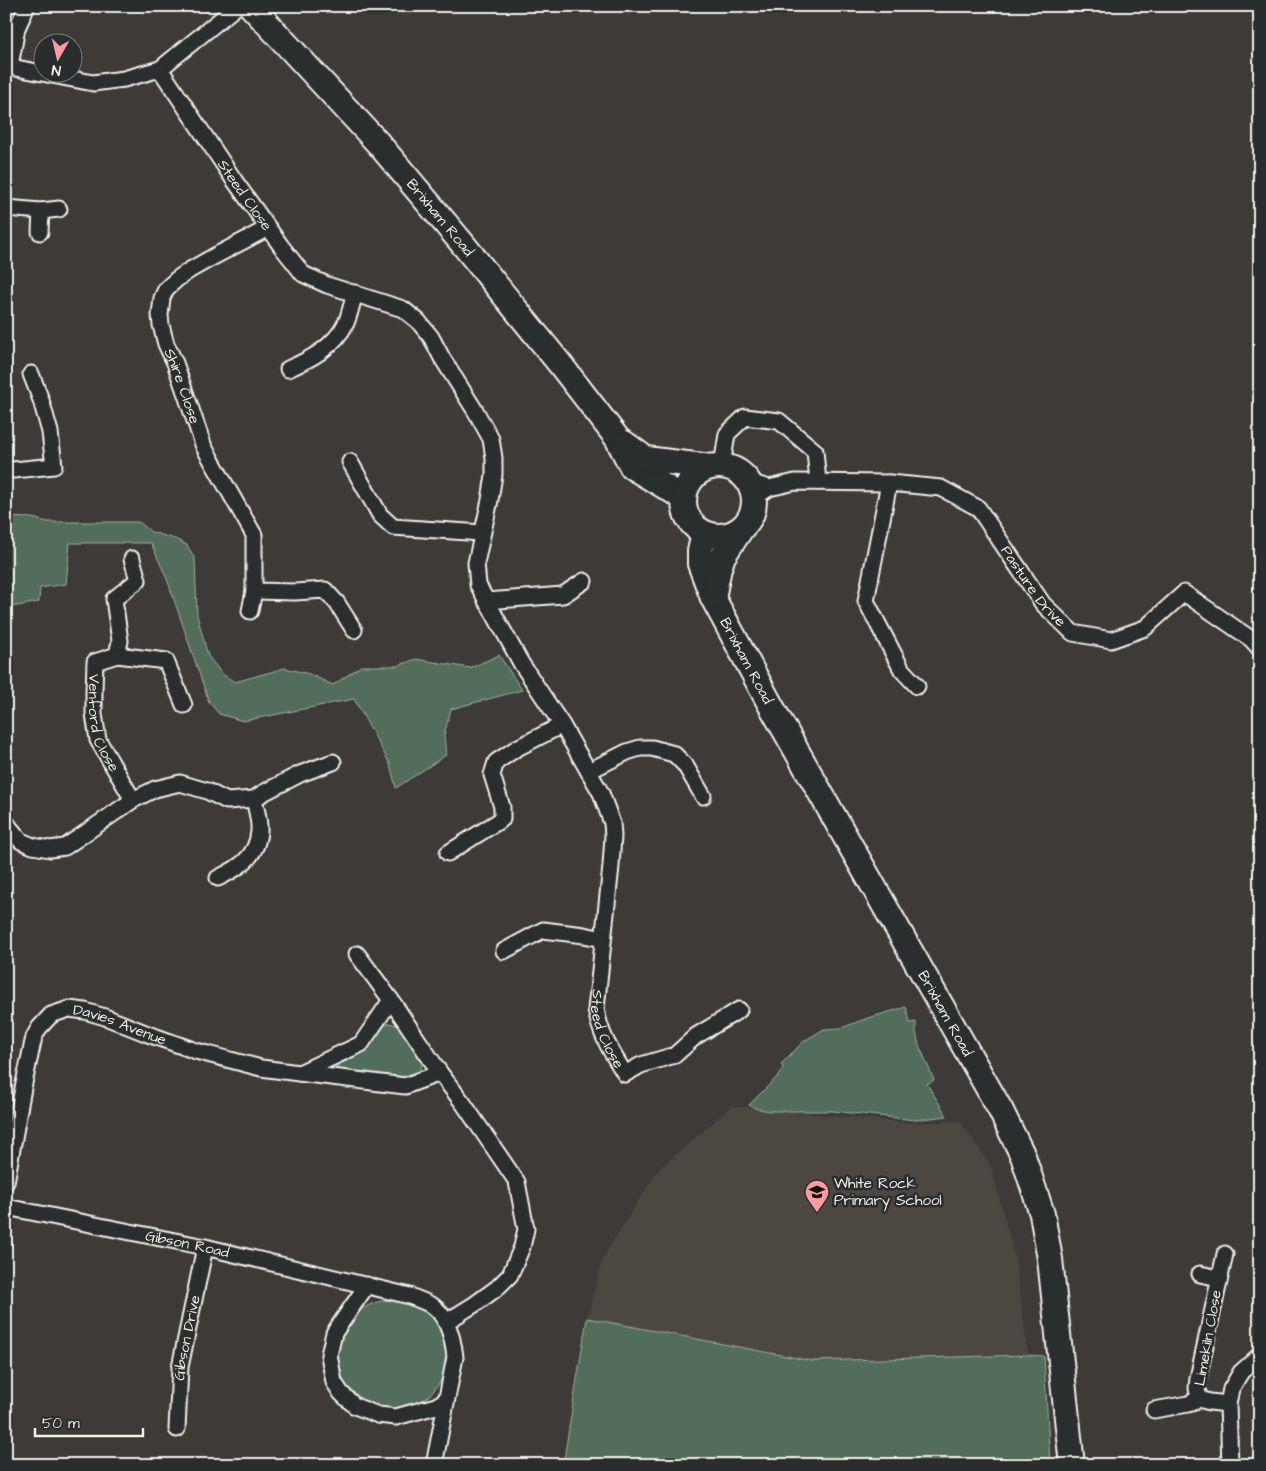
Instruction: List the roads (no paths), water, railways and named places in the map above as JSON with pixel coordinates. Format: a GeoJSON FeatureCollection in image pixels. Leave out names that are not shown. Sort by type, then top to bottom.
{"type":"FeatureCollection","features":[{"type":"Feature","properties":{"kind":"main road","name":"Brixham Road"},"geometry":{"type":"LineString","coordinates":[[251,6],[378,143],[560,364],[617,438],[632,467],[684,498]]}},
{"type":"Feature","properties":{"kind":"main road","name":"Brixham Road"},"geometry":{"type":"LineString","coordinates":[[617,438],[646,459],[716,466],[739,472],[757,490]]}},
{"type":"Feature","properties":{"kind":"main road"},"geometry":{"type":"LineString","coordinates":[[716,466],[696,475],[686,489],[684,505],[688,518],[704,533],[719,536],[727,535],[740,529]]}},
{"type":"Feature","properties":{"kind":"main road"},"geometry":{"type":"LineString","coordinates":[[712,598],[719,568],[724,556],[751,515],[757,490]]}},
{"type":"Feature","properties":{"kind":"main road","name":"Brixham Road"},"geometry":{"type":"LineString","coordinates":[[704,533],[700,551],[700,564],[712,598],[765,696],[1001,1111],[1023,1156],[1042,1214],[1050,1259],[1072,1465]]}},
{"type":"Feature","properties":{"kind":"street"},"geometry":{"type":"LineString","coordinates":[[27,6],[18,28],[8,66],[93,83],[124,79],[160,69],[237,6]]}},
{"type":"Feature","properties":{"kind":"street","name":"Steed Close"},"geometry":{"type":"LineString","coordinates":[[160,69],[268,228],[303,274],[327,285],[403,309],[418,321],[431,337],[491,439],[494,475],[476,563],[478,585],[521,662],[562,725],[601,793],[612,823],[612,849],[596,1010],[607,1046],[625,1074],[641,1065],[675,1055],[696,1036],[739,1010]]}},
{"type":"Feature","properties":{"kind":"street"},"geometry":{"type":"LineString","coordinates":[[6,208],[41,211],[59,209]]}},
{"type":"Feature","properties":{"kind":"street"},"geometry":{"type":"LineString","coordinates":[[40,232],[41,211]]}},
{"type":"Feature","properties":{"kind":"street","name":"Shire Close"},"geometry":{"type":"LineString","coordinates":[[250,611],[254,591],[254,534],[204,447],[175,363],[166,344],[160,315],[162,298],[166,289],[177,279],[205,261],[268,228]]}},
{"type":"Feature","properties":{"kind":"street"},"geometry":{"type":"LineString","coordinates":[[288,369],[318,353],[334,340],[346,323],[355,293]]}},
{"type":"Feature","properties":{"kind":"street"},"geometry":{"type":"LineString","coordinates":[[6,470],[54,466],[50,432],[31,374]]}},
{"type":"Feature","properties":{"kind":"street"},"geometry":{"type":"LineString","coordinates":[[716,466],[727,434],[745,417],[780,421],[815,452],[818,482]]}},
{"type":"Feature","properties":{"kind":"street"},"geometry":{"type":"LineString","coordinates":[[350,462],[380,514],[393,527],[482,533]]}},
{"type":"Feature","properties":{"kind":"street","name":"Pasture Drive"},"geometry":{"type":"LineString","coordinates":[[757,490],[795,482],[889,483],[941,488],[978,508],[1043,604],[1073,633],[1110,640],[1145,628],[1184,593],[1251,639],[1260,649]]}},
{"type":"Feature","properties":{"kind":"street"},"geometry":{"type":"LineString","coordinates":[[889,483],[866,602],[902,670],[916,686]]}},
{"type":"Feature","properties":{"kind":"street","name":"Venford Close"},"geometry":{"type":"LineString","coordinates":[[118,655],[120,641],[114,599],[138,580],[132,559]]}},
{"type":"Feature","properties":{"kind":"street"},"geometry":{"type":"LineString","coordinates":[[486,601],[564,596],[584,581]]}},
{"type":"Feature","properties":{"kind":"street"},"geometry":{"type":"LineString","coordinates":[[254,591],[295,592],[325,590],[337,603],[354,630]]}},
{"type":"Feature","properties":{"kind":"street","name":"Venford Close"},"geometry":{"type":"LineString","coordinates":[[134,800],[98,740],[94,714],[95,662],[118,655],[166,661],[184,705]]}},
{"type":"Feature","properties":{"kind":"street"},"geometry":{"type":"LineString","coordinates":[[448,853],[502,819],[502,807],[492,775],[496,762],[517,748],[562,725]]}},
{"type":"Feature","properties":{"kind":"street"},"geometry":{"type":"LineString","coordinates":[[589,772],[627,752],[640,748],[652,748],[674,754],[685,765],[703,796]]}},
{"type":"Feature","properties":{"kind":"street"},"geometry":{"type":"LineString","coordinates":[[7,827],[21,841],[33,846],[50,849],[65,847],[134,800],[155,789],[180,783],[227,801],[254,799],[300,774],[333,762]]}},
{"type":"Feature","properties":{"kind":"street"},"geometry":{"type":"LineString","coordinates":[[218,878],[234,870],[254,852],[259,830],[254,799]]}},
{"type":"Feature","properties":{"kind":"street"},"geometry":{"type":"LineString","coordinates":[[504,951],[543,930],[603,939]]}},
{"type":"Feature","properties":{"kind":"street"},"geometry":{"type":"LineString","coordinates":[[357,954],[517,1182],[526,1229],[522,1247],[510,1275],[475,1304],[446,1322]]}},
{"type":"Feature","properties":{"kind":"street"},"geometry":{"type":"LineString","coordinates":[[299,1073],[361,1044],[391,1000]]}},
{"type":"Feature","properties":{"kind":"street","name":"Davies Avenue"},"geometry":{"type":"LineString","coordinates":[[6,1182],[34,1036],[51,1015],[69,1009],[85,1011],[105,1017],[196,1051],[261,1068],[405,1086],[440,1073]]}},
{"type":"Feature","properties":{"kind":"street","name":"Gibson Road"},"geometry":{"type":"LineString","coordinates":[[6,1207],[205,1247],[410,1296],[433,1306],[446,1322],[453,1341],[455,1357],[434,1465]]}},
{"type":"Feature","properties":{"kind":"street","name":"Gibson Drive"},"geometry":{"type":"LineString","coordinates":[[177,1429],[180,1367],[205,1247]]}},
{"type":"Feature","properties":{"kind":"street","name":"Limekiln Close"},"geometry":{"type":"LineString","coordinates":[[1199,1399],[1198,1378],[1224,1254]]}},
{"type":"Feature","properties":{"kind":"street","name":"Limekiln Close"},"geometry":{"type":"LineString","coordinates":[[1200,1274],[1219,1278]]}},
{"type":"Feature","properties":{"kind":"street"},"geometry":{"type":"LineString","coordinates":[[367,1285],[334,1333],[330,1355],[334,1382],[341,1393],[355,1406],[378,1416],[396,1418],[436,1406],[446,1400]]}},
{"type":"Feature","properties":{"kind":"street"},"geometry":{"type":"LineString","coordinates":[[1230,1465],[1228,1404],[1232,1389],[1241,1372],[1260,1355]]}},
{"type":"Feature","properties":{"kind":"street","name":"Limekiln Close"},"geometry":{"type":"LineString","coordinates":[[1154,1410],[1188,1404],[1199,1399],[1228,1404]]}},
{"type":"Feature","properties":{"kind":"place","name":"White Rock Primary School"},"geometry":{"type":"Point","coordinates":[817,1213]}}]}
